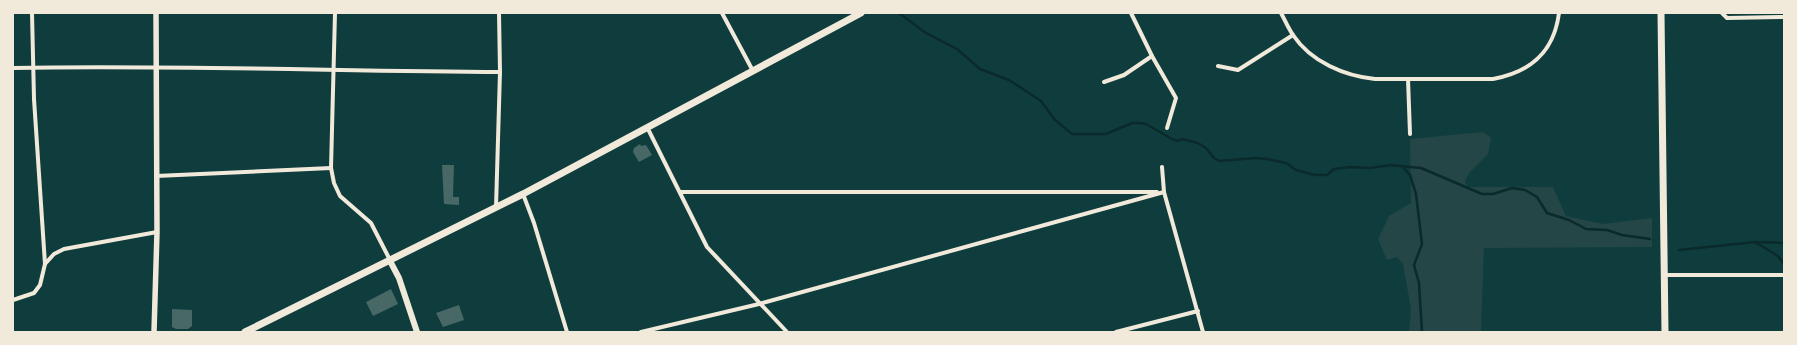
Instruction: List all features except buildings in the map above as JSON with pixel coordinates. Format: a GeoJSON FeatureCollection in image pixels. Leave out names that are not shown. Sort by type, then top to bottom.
{"type":"FeatureCollection","features":[{"type":"Feature","properties":{"kind":"main road"},"geometry":{"type":"LineString","coordinates":[[245,332],[496,208],[861,13]]}},
{"type":"Feature","properties":{"kind":"main road"},"geometry":{"type":"LineString","coordinates":[[1661,13],[1665,332]]}},
{"type":"Feature","properties":{"kind":"main road"},"geometry":{"type":"LineString","coordinates":[[390,261],[399,278],[417,332]]}},
{"type":"Feature","properties":{"kind":"street"},"geometry":{"type":"LineString","coordinates":[[13,300],[34,293],[40,285],[45,264],[33,68],[32,13]]}},
{"type":"Feature","properties":{"kind":"street"},"geometry":{"type":"LineString","coordinates":[[154,332],[157,232],[156,13]]}},
{"type":"Feature","properties":{"kind":"street"},"geometry":{"type":"LineString","coordinates":[[335,13],[331,168],[334,183],[340,196],[367,218],[390,261]]}},
{"type":"Feature","properties":{"kind":"street"},"geometry":{"type":"LineString","coordinates":[[496,208],[500,72],[499,13]]}},
{"type":"Feature","properties":{"kind":"street"},"geometry":{"type":"LineString","coordinates":[[722,13],[753,72]]}},
{"type":"Feature","properties":{"kind":"street"},"geometry":{"type":"LineString","coordinates":[[1131,13],[1152,56],[1176,98],[1167,128]]}},
{"type":"Feature","properties":{"kind":"street"},"geometry":{"type":"LineString","coordinates":[[1281,13],[1293,35],[1319,60],[1340,71],[1364,78],[1408,79],[1493,79],[1512,76],[1527,68],[1541,56],[1551,43],[1558,24],[1559,13]]}},
{"type":"Feature","properties":{"kind":"street"},"geometry":{"type":"LineString","coordinates":[[1722,13],[1727,18],[1784,17]]}},
{"type":"Feature","properties":{"kind":"street"},"geometry":{"type":"LineString","coordinates":[[1218,66],[1238,70],[1293,35]]}},
{"type":"Feature","properties":{"kind":"street"},"geometry":{"type":"LineString","coordinates":[[1104,82],[1124,75],[1152,56]]}},
{"type":"Feature","properties":{"kind":"street"},"geometry":{"type":"LineString","coordinates":[[13,68],[156,67],[334,71],[500,72]]}},
{"type":"Feature","properties":{"kind":"street"},"geometry":{"type":"LineString","coordinates":[[1408,79],[1410,134]]}},
{"type":"Feature","properties":{"kind":"street"},"geometry":{"type":"LineString","coordinates":[[646,127],[707,247],[787,332]]}},
{"type":"Feature","properties":{"kind":"street"},"geometry":{"type":"LineString","coordinates":[[1162,167],[1164,192],[1203,332]]}},
{"type":"Feature","properties":{"kind":"street"},"geometry":{"type":"LineString","coordinates":[[156,176],[331,168]]}},
{"type":"Feature","properties":{"kind":"street"},"geometry":{"type":"LineString","coordinates":[[680,192],[1164,192]]}},
{"type":"Feature","properties":{"kind":"street"},"geometry":{"type":"LineString","coordinates":[[641,332],[759,304],[1164,192]]}},
{"type":"Feature","properties":{"kind":"street"},"geometry":{"type":"LineString","coordinates":[[523,194],[534,223],[567,332]]}},
{"type":"Feature","properties":{"kind":"street"},"geometry":{"type":"LineString","coordinates":[[45,264],[54,254],[64,249],[157,232]]}},
{"type":"Feature","properties":{"kind":"street"},"geometry":{"type":"LineString","coordinates":[[1664,275],[1784,275]]}},
{"type":"Feature","properties":{"kind":"street"},"geometry":{"type":"LineString","coordinates":[[1116,332],[1198,311]]}},
{"type":"Feature","properties":{"kind":"shaded area"},"geometry":{"type":"Polygon","coordinates":[[[1483,132],[1491,138],[1488,154],[1469,173],[1465,182],[1468,187],[1553,187],[1566,216],[1603,224],[1652,218],[1652,247],[1484,248],[1481,332],[1409,332],[1411,309],[1403,264],[1397,257],[1387,260],[1378,239],[1389,216],[1411,203],[1410,139],[1483,132]]]}},
{"type":"Feature","properties":{"kind":"waterway"},"geometry":{"type":"LineString","coordinates":[[899,13],[926,33],[957,49],[980,69],[1009,80],[1041,101],[1054,119],[1072,134],[1106,134],[1132,123],[1140,123],[1146,124],[1177,141],[1182,139],[1198,143],[1206,148],[1214,158],[1219,161],[1256,158],[1267,159],[1286,163],[1296,170],[1315,175],[1327,175],[1334,169],[1350,167],[1370,168],[1391,165],[1421,168],[1482,194],[1493,194],[1512,188],[1525,190],[1537,197],[1547,213],[1569,220],[1586,229],[1607,230],[1622,235],[1650,239]]}},
{"type":"Feature","properties":{"kind":"waterway"},"geometry":{"type":"LineString","coordinates":[[1402,166],[1410,175],[1416,194],[1422,244],[1414,265],[1419,283],[1422,332]]}},
{"type":"Feature","properties":{"kind":"waterway"},"geometry":{"type":"LineString","coordinates":[[1755,242],[1778,256],[1783,263]]}},
{"type":"Feature","properties":{"kind":"waterway"},"geometry":{"type":"LineString","coordinates":[[1679,250],[1755,242],[1784,243]]}}]}
